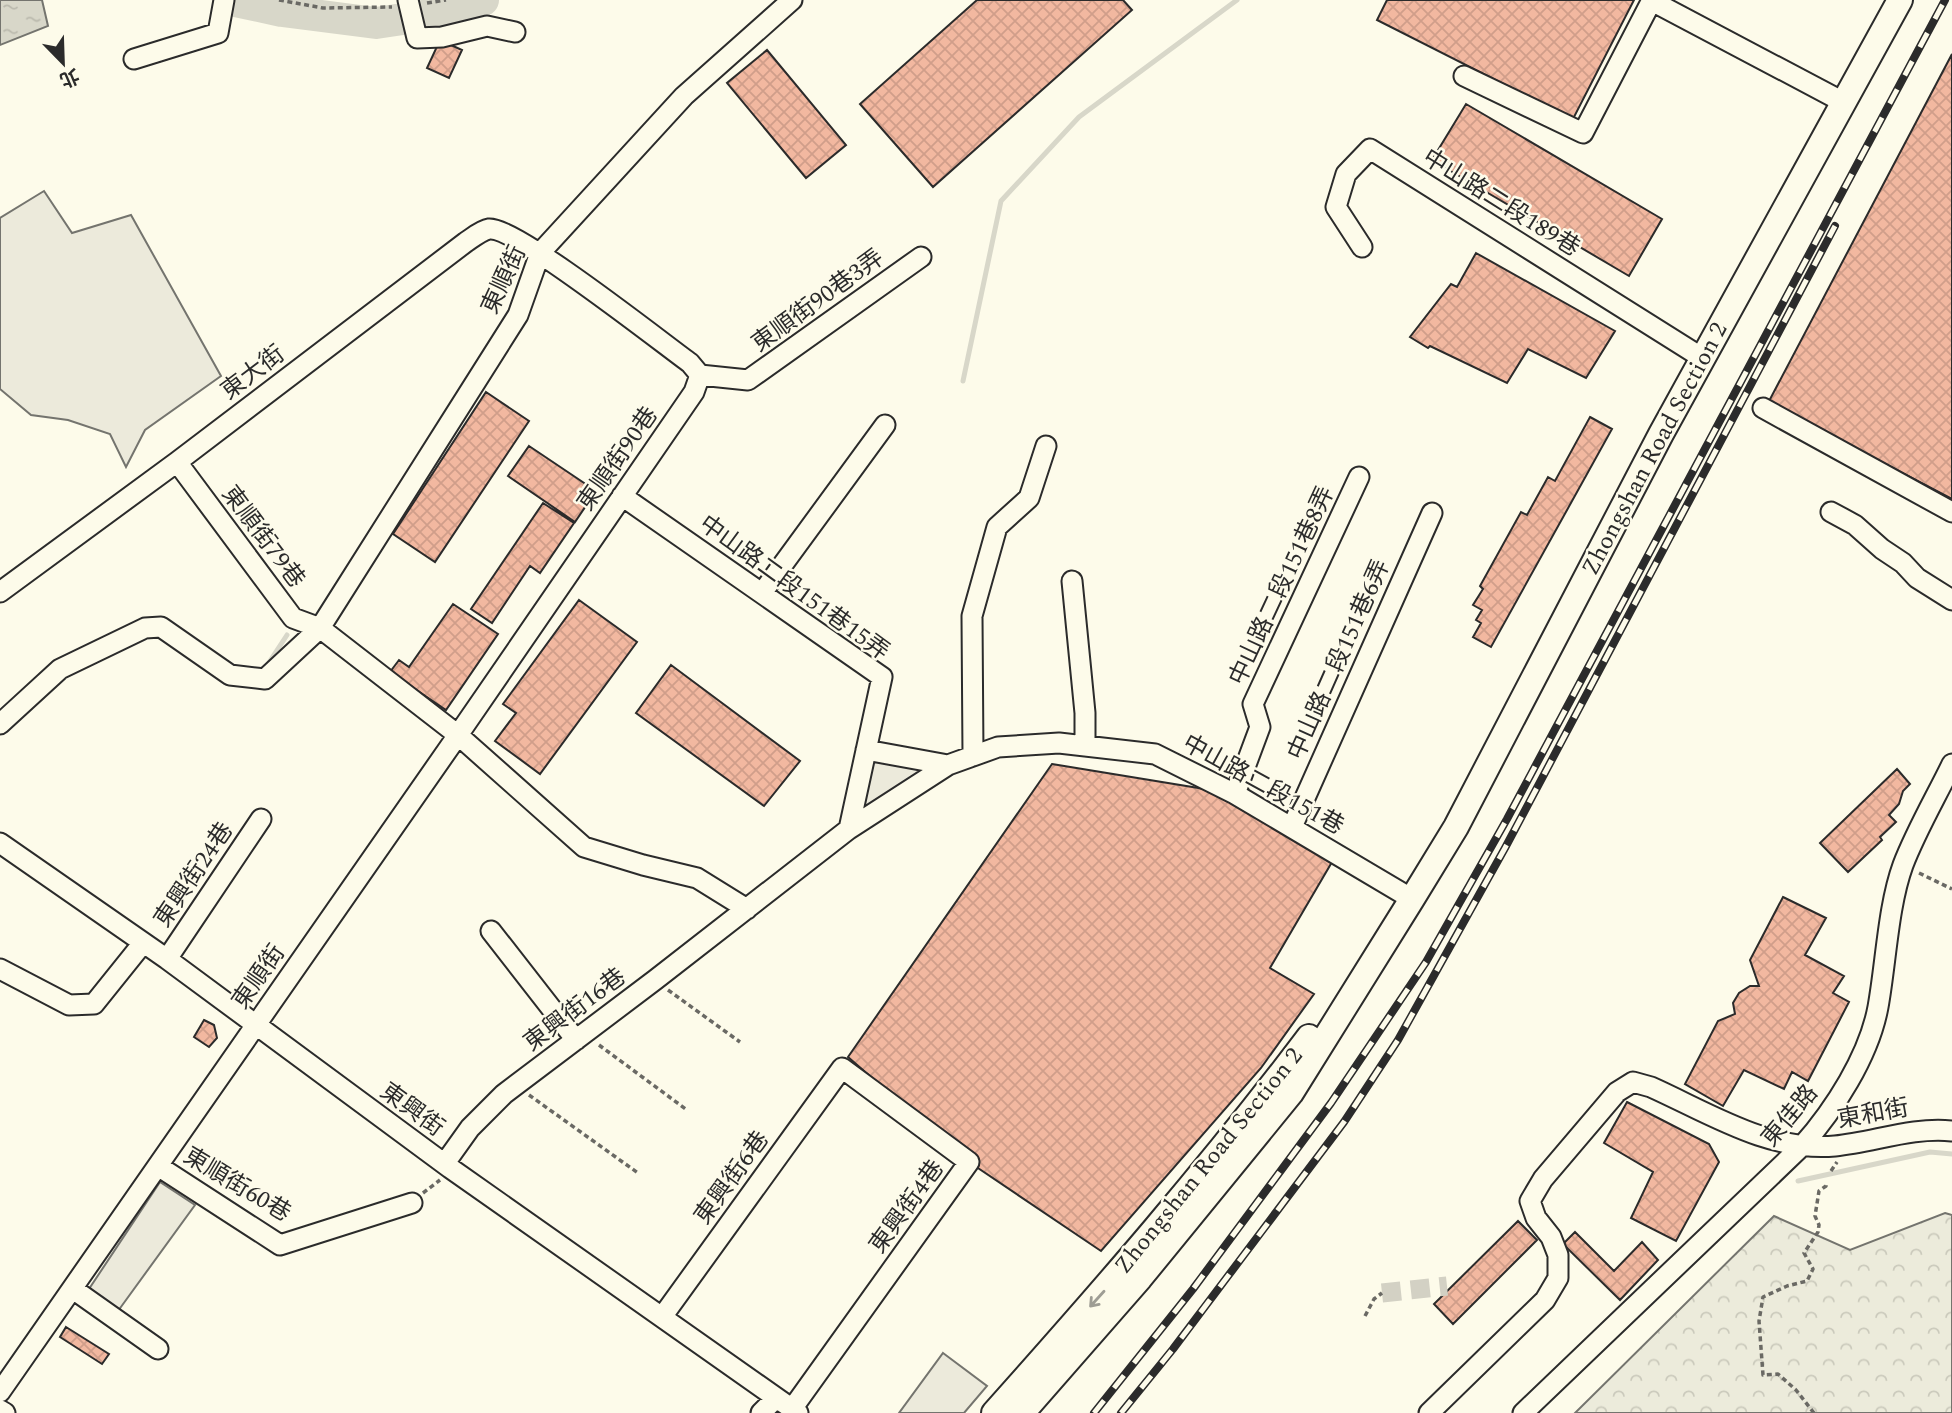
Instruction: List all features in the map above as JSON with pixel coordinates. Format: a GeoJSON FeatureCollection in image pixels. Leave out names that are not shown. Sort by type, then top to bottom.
{"type":"FeatureCollection","features":[{"type":"Feature","properties":{"kind":"main road","name":"Zhongshan Road Section 2"},"geometry":{"type":"LineString","coordinates":[[1022,1413],[1140,1278],[1291,1093],[1412,900],[1456,827],[1661,434],[1900,0]]}},
{"type":"Feature","properties":{"kind":"main road","name":"Zhongshan Road Section 2"},"geometry":{"type":"LineString","coordinates":[[994,1413],[1110,1284],[1260,1102],[1412,900]]}},
{"type":"Feature","properties":{"kind":"street"},"geometry":{"type":"LineString","coordinates":[[134,58],[218,33],[224,0]]}},
{"type":"Feature","properties":{"kind":"street","name":"東順街"},"geometry":{"type":"LineString","coordinates":[[0,724],[60,669],[145,628],[161,627],[230,675],[265,679],[320,628],[518,315],[540,253],[684,96],[792,0]]}},
{"type":"Feature","properties":{"kind":"street"},"geometry":{"type":"LineString","coordinates":[[1464,76],[1583,133],[1652,0],[1845,103]]}},
{"type":"Feature","properties":{"kind":"street"},"geometry":{"type":"LineString","coordinates":[[410,6],[417,38],[442,37],[486,26],[515,32]]}},
{"type":"Feature","properties":{"kind":"street","name":"中山路二段189巷"},"geometry":{"type":"LineString","coordinates":[[1362,247],[1336,207],[1346,173],[1370,149],[1704,359]]}},
{"type":"Feature","properties":{"kind":"street","name":"東大街"},"geometry":{"type":"LineString","coordinates":[[0,592],[488,228],[504,231],[540,253]]}},
{"type":"Feature","properties":{"kind":"street"},"geometry":{"type":"LineString","coordinates":[[540,253],[690,363],[700,374]]}},
{"type":"Feature","properties":{"kind":"street","name":"東順街90巷3弄"},"geometry":{"type":"LineString","coordinates":[[700,374],[748,380],[921,257]]}},
{"type":"Feature","properties":{"kind":"street","name":"東順街90巷"},"geometry":{"type":"LineString","coordinates":[[458,735],[694,392],[700,374]]}},
{"type":"Feature","properties":{"kind":"street"},"geometry":{"type":"LineString","coordinates":[[1763,408],[1952,512]]}},
{"type":"Feature","properties":{"kind":"street"},"geometry":{"type":"LineString","coordinates":[[761,593],[885,425]]}},
{"type":"Feature","properties":{"kind":"street"},"geometry":{"type":"LineString","coordinates":[[973,756],[972,616],[997,527],[1030,498],[1046,446]]}},
{"type":"Feature","properties":{"kind":"street","name":"東順街79巷"},"geometry":{"type":"LineString","coordinates":[[177,462],[293,618],[320,628]]}},
{"type":"Feature","properties":{"kind":"street","name":"中山路二段151巷8弄"},"geometry":{"type":"LineString","coordinates":[[1235,794],[1261,727],[1254,704],[1359,477]]}},
{"type":"Feature","properties":{"kind":"street","name":"中山路二段151巷15弄"},"geometry":{"type":"LineString","coordinates":[[622,496],[882,677],[849,829]]}},
{"type":"Feature","properties":{"kind":"street"},"geometry":{"type":"LineString","coordinates":[[1831,512],[1855,525],[1903,563],[1917,578],[1952,600]]}},
{"type":"Feature","properties":{"kind":"street","name":"中山路二段151巷6弄"},"geometry":{"type":"LineString","coordinates":[[1292,827],[1432,513]]}},
{"type":"Feature","properties":{"kind":"street"},"geometry":{"type":"LineString","coordinates":[[1072,582],[1085,713],[1085,745]]}},
{"type":"Feature","properties":{"kind":"street"},"geometry":{"type":"LineString","coordinates":[[320,628],[458,735],[584,846],[643,865],[697,878],[747,909]]}},
{"type":"Feature","properties":{"kind":"street","name":"東順街"},"geometry":{"type":"LineString","coordinates":[[0,1392],[458,735]]}},
{"type":"Feature","properties":{"kind":"street","name":"中山路二段151巷"},"geometry":{"type":"LineString","coordinates":[[849,829],[948,765],[998,747],[1059,743],[1085,745],[1155,754],[1235,794],[1412,900]]}},
{"type":"Feature","properties":{"kind":"street"},"geometry":{"type":"LineString","coordinates":[[866,750],[948,765]]}},
{"type":"Feature","properties":{"kind":"street","name":"東佳路"},"geometry":{"type":"LineString","coordinates":[[1523,1413],[1823,1123],[1864,1053],[1877,1011],[1895,896],[1903,866],[1952,764]]}},
{"type":"Feature","properties":{"kind":"street","name":"東興街24巷"},"geometry":{"type":"LineString","coordinates":[[167,959],[261,819]]}},
{"type":"Feature","properties":{"kind":"street","name":"東興街16巷"},"geometry":{"type":"LineString","coordinates":[[447,1166],[470,1128],[516,1086],[849,829]]}},
{"type":"Feature","properties":{"kind":"street","name":"東興街"},"geometry":{"type":"LineString","coordinates":[[0,843],[167,959],[447,1166],[789,1407]]}},
{"type":"Feature","properties":{"kind":"street"},"geometry":{"type":"LineString","coordinates":[[491,931],[580,1037]]}},
{"type":"Feature","properties":{"kind":"street"},"geometry":{"type":"LineString","coordinates":[[0,969],[69,1005],[94,1004],[143,943]]}},
{"type":"Feature","properties":{"kind":"street","name":"東興街6巷"},"geometry":{"type":"LineString","coordinates":[[662,1317],[842,1068]]}},
{"type":"Feature","properties":{"kind":"street","name":"東興街4巷"},"geometry":{"type":"LineString","coordinates":[[789,1407],[969,1162],[842,1068]]}},
{"type":"Feature","properties":{"kind":"street","name":"東和街"},"geometry":{"type":"LineString","coordinates":[[1429,1413],[1545,1300],[1558,1279],[1558,1255],[1550,1237],[1536,1218],[1530,1201],[1543,1179],[1617,1092],[1633,1082],[1651,1087],[1761,1137],[1802,1146],[1835,1146],[1928,1129],[1952,1131]]}},
{"type":"Feature","properties":{"kind":"street","name":"東順街60巷"},"geometry":{"type":"LineString","coordinates":[[158,1167],[280,1245],[412,1203]]}},
{"type":"Feature","properties":{"kind":"street"},"geometry":{"type":"LineString","coordinates":[[73,1289],[158,1349]]}},
{"type":"Feature","properties":{"kind":"street"},"geometry":{"type":"LineString","coordinates":[[761,1413],[789,1407]]}},
{"type":"Feature","properties":{"kind":"street"},"geometry":{"type":"LineString","coordinates":[[0,1410],[5,1413]]}},
{"type":"Feature","properties":{"kind":"path"},"geometry":{"type":"LineString","coordinates":[[279,0],[323,8],[410,6],[446,0]]}},
{"type":"Feature","properties":{"kind":"path"},"geometry":{"type":"LineString","coordinates":[[1903,866],[1952,889]]}},
{"type":"Feature","properties":{"kind":"path"},"geometry":{"type":"LineString","coordinates":[[655,980],[740,1042]]}},
{"type":"Feature","properties":{"kind":"path"},"geometry":{"type":"LineString","coordinates":[[580,1037],[687,1110]]}},
{"type":"Feature","properties":{"kind":"path"},"geometry":{"type":"LineString","coordinates":[[516,1086],[638,1173]]}},
{"type":"Feature","properties":{"kind":"path"},"geometry":{"type":"LineString","coordinates":[[412,1203],[443,1178],[447,1166]]}},
{"type":"Feature","properties":{"kind":"path"},"geometry":{"type":"LineString","coordinates":[[1814,1413],[1796,1390],[1778,1374],[1763,1375],[1759,1321],[1763,1297],[1787,1286],[1807,1281],[1813,1269],[1804,1253],[1818,1232],[1819,1225],[1815,1216],[1819,1191],[1826,1186],[1826,1182]]}},
{"type":"Feature","properties":{"kind":"path"},"geometry":{"type":"LineString","coordinates":[[1365,1316],[1374,1299],[1382,1293]]}},
{"type":"Feature","properties":{"kind":"green space"},"geometry":{"type":"Polygon","coordinates":[[[1945,1213],[1952,1215],[1952,1413],[1575,1413],[1774,1216],[1850,1250],[1945,1213]]]}},
{"type":"Feature","properties":{"kind":"shaded area"},"geometry":{"type":"Polygon","coordinates":[[[44,191],[72,233],[131,215],[221,376],[145,430],[126,467],[110,434],[68,420],[31,415],[0,389],[0,218],[44,191]]]}},
{"type":"Feature","properties":{"kind":"shaded area"},"geometry":{"type":"Polygon","coordinates":[[[870,757],[931,768],[860,816],[870,757]]]}},
{"type":"Feature","properties":{"kind":"shaded area"},"geometry":{"type":"Polygon","coordinates":[[[160,1182],[195,1205],[118,1311],[87,1292],[160,1182]]]}},
{"type":"Feature","properties":{"kind":"shaded area"},"geometry":{"type":"Polygon","coordinates":[[[943,1353],[987,1386],[964,1413],[899,1413],[943,1353]]]}},
{"type":"Feature","properties":{"kind":"water"},"geometry":{"type":"Polygon","coordinates":[[[0,0],[42,0],[48,26],[0,45],[0,0]]]}},
{"type":"Feature","properties":{"kind":"building"},"geometry":{"type":"Polygon","coordinates":[[[977,0],[1123,0],[1132,10],[933,187],[860,104],[977,0]]]}},
{"type":"Feature","properties":{"kind":"building"},"geometry":{"type":"Polygon","coordinates":[[[1387,0],[1634,0],[1573,119],[1377,20],[1387,0]]]}},
{"type":"Feature","properties":{"kind":"building"},"geometry":{"type":"Polygon","coordinates":[[[440,40],[462,50],[449,78],[427,68],[440,40]]]}},
{"type":"Feature","properties":{"kind":"building"},"geometry":{"type":"Polygon","coordinates":[[[767,50],[846,145],[806,178],[727,83],[767,50]]]}},
{"type":"Feature","properties":{"kind":"building"},"geometry":{"type":"Polygon","coordinates":[[[1952,54],[1952,499],[1768,403],[1952,54]]]}},
{"type":"Feature","properties":{"kind":"building"},"geometry":{"type":"Polygon","coordinates":[[[1466,104],[1662,219],[1629,276],[1432,160],[1466,104]]]}},
{"type":"Feature","properties":{"kind":"building"},"geometry":{"type":"Polygon","coordinates":[[[1476,253],[1615,331],[1586,378],[1528,349],[1507,383],[1430,346],[1428,348],[1410,337],[1451,284],[1457,287],[1476,253]]]}},
{"type":"Feature","properties":{"kind":"building"},"geometry":{"type":"Polygon","coordinates":[[[486,392],[529,421],[435,562],[393,534],[486,392]]]}},
{"type":"Feature","properties":{"kind":"building"},"geometry":{"type":"Polygon","coordinates":[[[1590,417],[1612,429],[1491,647],[1473,637],[1481,623],[1476,620],[1482,610],[1473,605],[1483,589],[1480,586],[1521,512],[1527,515],[1548,477],[1555,481],[1590,417]]]}},
{"type":"Feature","properties":{"kind":"building"},"geometry":{"type":"Polygon","coordinates":[[[529,446],[596,491],[575,522],[508,476],[529,446]]]}},
{"type":"Feature","properties":{"kind":"building"},"geometry":{"type":"Polygon","coordinates":[[[543,503],[574,523],[540,573],[530,566],[492,623],[471,609],[543,503]]]}},
{"type":"Feature","properties":{"kind":"building"},"geometry":{"type":"Polygon","coordinates":[[[579,600],[637,642],[540,774],[495,741],[516,713],[503,704],[579,600]]]}},
{"type":"Feature","properties":{"kind":"building"},"geometry":{"type":"Polygon","coordinates":[[[453,604],[498,634],[446,710],[390,672],[399,660],[409,667],[453,604]]]}},
{"type":"Feature","properties":{"kind":"building"},"geometry":{"type":"Polygon","coordinates":[[[671,665],[800,761],[764,806],[636,713],[671,665]]]}},
{"type":"Feature","properties":{"kind":"building"},"geometry":{"type":"Polygon","coordinates":[[[1052,764],[1235,794],[1332,862],[1270,968],[1314,994],[1261,1068],[1101,1251],[969,1162],[848,1057],[1052,764]]]}},
{"type":"Feature","properties":{"kind":"building"},"geometry":{"type":"Polygon","coordinates":[[[1897,769],[1910,784],[1903,791],[1899,804],[1889,815],[1896,822],[1880,837],[1882,840],[1848,872],[1820,843],[1897,769]]]}},
{"type":"Feature","properties":{"kind":"building"},"geometry":{"type":"Polygon","coordinates":[[[1783,897],[1826,918],[1805,955],[1844,976],[1833,993],[1849,1002],[1808,1081],[1792,1072],[1784,1089],[1744,1070],[1723,1106],[1685,1084],[1718,1021],[1735,1014],[1733,1003],[1739,993],[1750,986],[1759,986],[1750,960],[1783,897]]]}},
{"type":"Feature","properties":{"kind":"building"},"geometry":{"type":"Polygon","coordinates":[[[204,1020],[214,1025],[217,1038],[209,1047],[194,1037],[204,1020]]]}},
{"type":"Feature","properties":{"kind":"building"},"geometry":{"type":"Polygon","coordinates":[[[1627,1102],[1709,1144],[1719,1162],[1676,1241],[1631,1218],[1653,1172],[1604,1143],[1627,1102]]]}},
{"type":"Feature","properties":{"kind":"building"},"geometry":{"type":"Polygon","coordinates":[[[1518,1221],[1537,1240],[1453,1324],[1434,1304],[1518,1221]]]}},
{"type":"Feature","properties":{"kind":"building"},"geometry":{"type":"Polygon","coordinates":[[[1575,1232],[1614,1271],[1642,1242],[1658,1260],[1620,1300],[1563,1244],[1575,1232]]]}},
{"type":"Feature","properties":{"kind":"building"},"geometry":{"type":"Polygon","coordinates":[[[66,1327],[109,1354],[102,1364],[60,1337],[66,1327]]]}},
{"type":"Feature","properties":{"kind":"waterway"},"geometry":{"type":"LineString","coordinates":[[231,0],[282,11],[376,23],[456,11],[483,0]]}},
{"type":"Feature","properties":{"kind":"waterway"},"geometry":{"type":"LineString","coordinates":[[963,381],[1001,201],[1079,117],[1237,0]]}},
{"type":"Feature","properties":{"kind":"waterway"},"geometry":{"type":"LineString","coordinates":[[268,664],[287,635]]}},
{"type":"Feature","properties":{"kind":"waterway"},"geometry":{"type":"LineString","coordinates":[[1798,1181],[1930,1152],[1952,1154]]}},
{"type":"Feature","properties":{"kind":"tunnel"},"geometry":{"type":"LineString","coordinates":[[1382,1293],[1447,1286]]}},
{"type":"Feature","properties":{"kind":"railway"},"geometry":{"type":"LineString","coordinates":[[1094,1413],[1193,1289],[1331,1103],[1426,962],[1507,819],[1945,0]]}},
{"type":"Feature","properties":{"kind":"railway"},"geometry":{"type":"LineString","coordinates":[[1121,1413],[1173,1349],[1344,1122],[1398,1040],[1505,848],[1835,226]]}}]}
